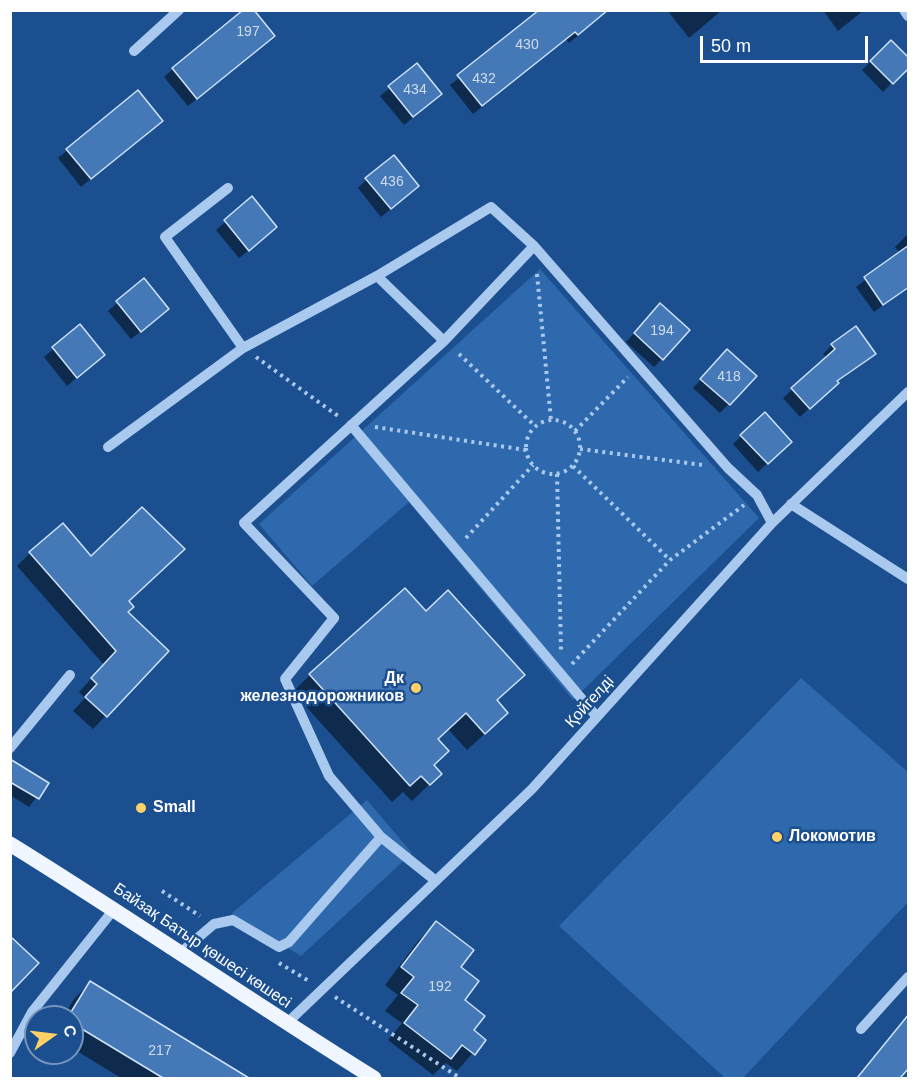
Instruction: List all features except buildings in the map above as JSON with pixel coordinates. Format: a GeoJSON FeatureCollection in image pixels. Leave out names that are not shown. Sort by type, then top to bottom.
{"type":"FeatureCollection","features":[{"type":"Feature","properties":{"kind":"main road","name":"Байзақ Батыр қөшесі көшесі"},"geometry":{"type":"LineString","coordinates":[[10,844],[115,908],[286,1024],[374,1078]]}},
{"type":"Feature","properties":{"kind":"street"},"geometry":{"type":"LineString","coordinates":[[134,51],[179,10]]}},
{"type":"Feature","properties":{"kind":"street"},"geometry":{"type":"LineString","coordinates":[[904,10],[909,16]]}},
{"type":"Feature","properties":{"kind":"street"},"geometry":{"type":"LineString","coordinates":[[228,188],[165,237],[243,348]]}},
{"type":"Feature","properties":{"kind":"street"},"geometry":{"type":"LineString","coordinates":[[108,447],[243,348],[376,276],[491,207],[534,246],[728,468],[757,495],[772,522]]}},
{"type":"Feature","properties":{"kind":"street"},"geometry":{"type":"LineString","coordinates":[[436,881],[381,837],[328,776],[285,679],[334,618],[244,523],[444,341],[534,246]]}},
{"type":"Feature","properties":{"kind":"street"},"geometry":{"type":"LineString","coordinates":[[376,276],[444,341]]}},
{"type":"Feature","properties":{"kind":"street","name":"Қойгелді"},"geometry":{"type":"LineString","coordinates":[[286,1024],[532,789],[772,522],[909,392]]}},
{"type":"Feature","properties":{"kind":"street"},"geometry":{"type":"LineString","coordinates":[[351,425],[597,717]]}},
{"type":"Feature","properties":{"kind":"street"},"geometry":{"type":"LineString","coordinates":[[791,504],[909,579]]}},
{"type":"Feature","properties":{"kind":"street"},"geometry":{"type":"LineString","coordinates":[[10,748],[70,675]]}},
{"type":"Feature","properties":{"kind":"street"},"geometry":{"type":"LineString","coordinates":[[180,952],[214,924],[233,920],[279,947],[290,942],[381,837]]}},
{"type":"Feature","properties":{"kind":"street"},"geometry":{"type":"LineString","coordinates":[[10,1053],[32,1012],[115,908]]}},
{"type":"Feature","properties":{"kind":"street"},"geometry":{"type":"LineString","coordinates":[[861,1029],[909,977]]}},
{"type":"Feature","properties":{"kind":"path"},"geometry":{"type":"LineString","coordinates":[[534,246],[551,420]]}},
{"type":"Feature","properties":{"kind":"path"},"geometry":{"type":"LineString","coordinates":[[243,348],[351,425],[526,450]]}},
{"type":"Feature","properties":{"kind":"path"},"geometry":{"type":"LineString","coordinates":[[459,354],[535,426]]}},
{"type":"Feature","properties":{"kind":"path"},"geometry":{"type":"LineString","coordinates":[[575,431],[639,366]]}},
{"type":"Feature","properties":{"kind":"path"},"geometry":{"type":"LineString","coordinates":[[551,420],[560,421],[575,431],[580,449],[573,466],[557,474],[548,474],[533,465],[526,450],[530,433],[535,426],[551,420]]}},
{"type":"Feature","properties":{"kind":"path"},"geometry":{"type":"LineString","coordinates":[[580,449],[728,468]]}},
{"type":"Feature","properties":{"kind":"path"},"geometry":{"type":"LineString","coordinates":[[456,549],[533,465]]}},
{"type":"Feature","properties":{"kind":"path"},"geometry":{"type":"LineString","coordinates":[[573,466],[670,560]]}},
{"type":"Feature","properties":{"kind":"path"},"geometry":{"type":"LineString","coordinates":[[557,474],[562,675]]}},
{"type":"Feature","properties":{"kind":"path"},"geometry":{"type":"LineString","coordinates":[[562,675],[670,560],[757,495]]}},
{"type":"Feature","properties":{"kind":"path"},"geometry":{"type":"LineString","coordinates":[[323,989],[460,1078]]}},
{"type":"Feature","properties":{"kind":"shaded area"},"geometry":{"type":"Polygon","coordinates":[[[540,269],[759,518],[573,700],[409,502],[312,586],[259,524],[540,269]]]}},
{"type":"Feature","properties":{"kind":"shaded area","name":"Локомотив"},"geometry":{"type":"Polygon","coordinates":[[[801,678],[908,772],[908,902],[743,1078],[725,1078],[559,926],[801,678]]]}},
{"type":"Feature","properties":{"kind":"shaded area"},"geometry":{"type":"Polygon","coordinates":[[[367,800],[412,853],[301,956],[231,914],[367,800]]]}},
{"type":"Feature","properties":{"kind":"place","name":"Дк железнодорожников"},"geometry":{"type":"Point","coordinates":[416,688]}},
{"type":"Feature","properties":{"kind":"place","name":"Small"},"geometry":{"type":"Point","coordinates":[141,808]}},
{"type":"Feature","properties":{"kind":"place","name":"Локомотив"},"geometry":{"type":"Point","coordinates":[777,837]}}]}
